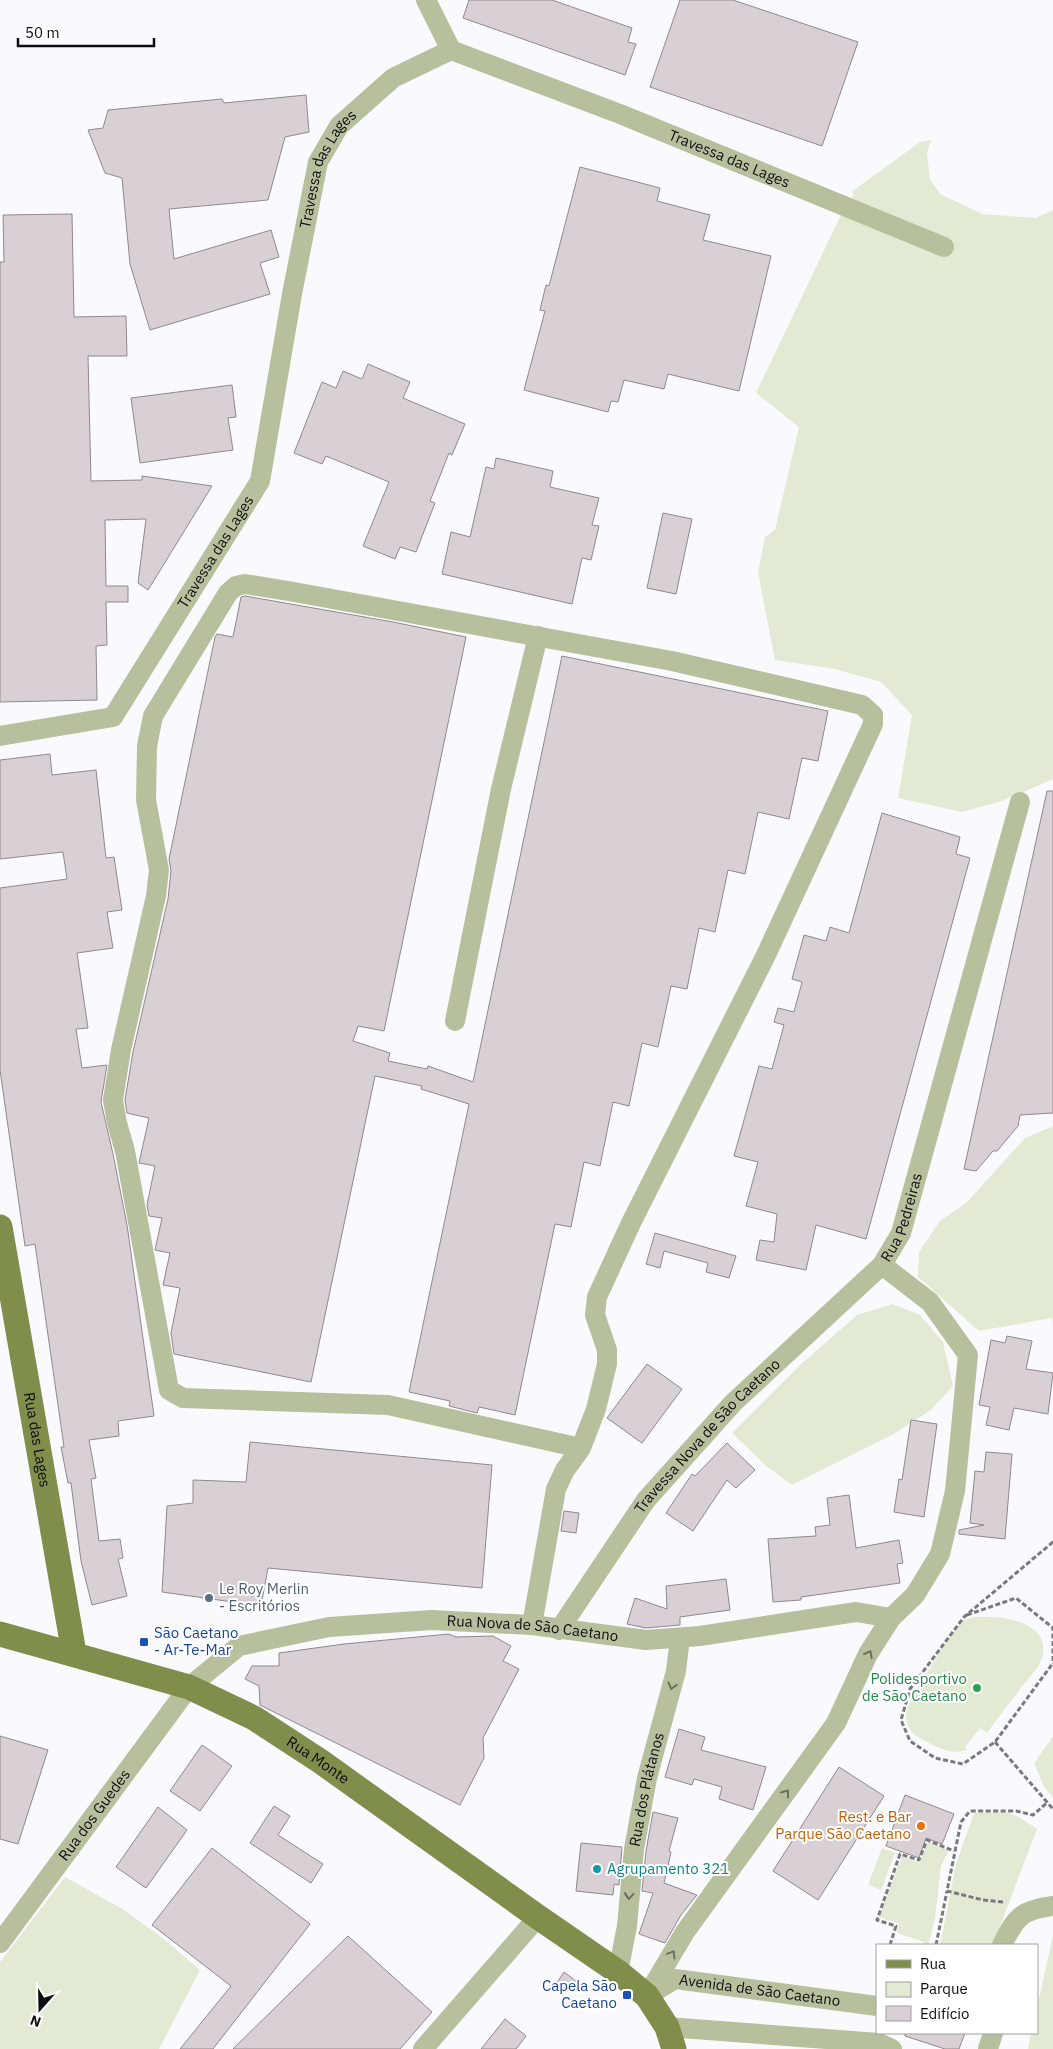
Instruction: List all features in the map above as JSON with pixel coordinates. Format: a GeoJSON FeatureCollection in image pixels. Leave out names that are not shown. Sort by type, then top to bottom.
{"type":"FeatureCollection","features":[{"type":"Feature","properties":{"kind":"main road","name":"Rua das Lages"},"geometry":{"type":"LineString","coordinates":[[0,1227],[74,1653]]}},
{"type":"Feature","properties":{"kind":"main road","name":"Rua Monte"},"geometry":{"type":"LineString","coordinates":[[0,1634],[74,1653],[189,1687],[254,1718],[291,1740],[618,1972],[647,1996]]}},
{"type":"Feature","properties":{"kind":"main road"},"geometry":{"type":"LineString","coordinates":[[647,1996],[671,2038]]}},
{"type":"Feature","properties":{"kind":"street"},"geometry":{"type":"LineString","coordinates":[[426,0],[451,50]]}},
{"type":"Feature","properties":{"kind":"street","name":"Travessa das Lages"},"geometry":{"type":"LineString","coordinates":[[0,736],[113,717],[260,481],[292,294],[318,162],[339,126],[393,78],[451,50],[620,114],[944,247]]}},
{"type":"Feature","properties":{"kind":"street"},"geometry":{"type":"LineString","coordinates":[[532,1625],[556,1489],[581,1448],[596,1409],[607,1364],[607,1350],[595,1315],[598,1297],[635,1215],[766,956],[873,724],[873,715],[862,704],[672,661],[245,584],[236,586],[228,593],[153,716],[147,746],[146,800],[159,870],[156,896],[121,1050],[113,1100],[125,1151],[169,1390],[183,1398],[388,1405],[581,1448]]}},
{"type":"Feature","properties":{"kind":"street"},"geometry":{"type":"LineString","coordinates":[[455,1021],[502,789],[538,636]]}},
{"type":"Feature","properties":{"kind":"street","name":"Rua Pedreiras"},"geometry":{"type":"LineString","coordinates":[[647,1996],[685,1932],[836,1723],[868,1654],[891,1618],[915,1595],[940,1554],[955,1491],[968,1355],[930,1302],[882,1266],[901,1233],[1020,802]]}},
{"type":"Feature","properties":{"kind":"street","name":"Travessa Nova de São Caetano"},"geometry":{"type":"LineString","coordinates":[[559,1630],[646,1500],[733,1403],[882,1266]]}},
{"type":"Feature","properties":{"kind":"street","name":"Rua Nova de São Caetano"},"geometry":{"type":"LineString","coordinates":[[189,1687],[238,1646],[329,1627],[432,1620],[532,1625],[646,1640],[680,1638],[856,1612],[891,1618]]}},
{"type":"Feature","properties":{"kind":"street","name":"Rua dos Plátanos"},"geometry":{"type":"LineString","coordinates":[[618,1972],[626,1926],[634,1849],[647,1778],[676,1672],[680,1638]]}},
{"type":"Feature","properties":{"kind":"street","name":"Rua dos Guedes"},"geometry":{"type":"LineString","coordinates":[[0,1943],[189,1687]]}},
{"type":"Feature","properties":{"kind":"street"},"geometry":{"type":"LineString","coordinates":[[1002,1944],[1013,1922],[1021,1915],[1035,1908],[1053,1906]]}},
{"type":"Feature","properties":{"kind":"street"},"geometry":{"type":"LineString","coordinates":[[423,2049],[538,1917]]}},
{"type":"Feature","properties":{"kind":"street","name":"Avenida de São Caetano"},"geometry":{"type":"LineString","coordinates":[[647,1996],[675,1979],[876,2006]]}},
{"type":"Feature","properties":{"kind":"street"},"geometry":{"type":"LineString","coordinates":[[988,2049],[993,2034]]}},
{"type":"Feature","properties":{"kind":"street"},"geometry":{"type":"LineString","coordinates":[[671,2038],[883,2043]]}},
{"type":"Feature","properties":{"kind":"path"},"geometry":{"type":"LineString","coordinates":[[964,1617],[1016,1598],[1053,1628],[1053,1663],[995,1742],[963,1764],[935,1758],[910,1741],[901,1720],[910,1689],[964,1617],[1053,1542]]}},
{"type":"Feature","properties":{"kind":"path"},"geometry":{"type":"LineString","coordinates":[[995,1742],[1053,1808]]}},
{"type":"Feature","properties":{"kind":"path"},"geometry":{"type":"LineString","coordinates":[[936,1944],[961,1822],[970,1811],[1016,1810],[1032,1815],[1048,1802]]}},
{"type":"Feature","properties":{"kind":"path"},"geometry":{"type":"LineString","coordinates":[[890,1944],[896,1926],[878,1920],[900,1854],[920,1860],[927,1840],[954,1851]]}},
{"type":"Feature","properties":{"kind":"path"},"geometry":{"type":"LineString","coordinates":[[946,1891],[983,1900],[1003,1902]]}},
{"type":"Feature","properties":{"kind":"green space"},"geometry":{"type":"Polygon","coordinates":[[[931,140],[927,153],[930,179],[940,194],[982,214],[1036,218],[1053,210],[1053,779],[1002,801],[962,812],[898,798],[912,715],[881,682],[835,669],[775,660],[758,573],[765,537],[775,530],[799,427],[756,393],[848,200],[854,194],[851,192],[920,142],[931,140]]]}},
{"type":"Feature","properties":{"kind":"green space"},"geometry":{"type":"Polygon","coordinates":[[[1053,1126],[1053,1328],[1052,1318],[979,1331],[918,1277],[919,1252],[939,1222],[967,1202],[1025,1138],[1053,1126]]]}},
{"type":"Feature","properties":{"kind":"green space"},"geometry":{"type":"Polygon","coordinates":[[[892,1304],[920,1315],[943,1342],[953,1386],[931,1410],[892,1435],[792,1485],[765,1465],[732,1433],[800,1365],[857,1315],[892,1304]]]}},
{"type":"Feature","properties":{"kind":"green space"},"geometry":{"type":"Polygon","coordinates":[[[975,1617],[1010,1620],[1032,1628],[1040,1636],[1043,1646],[1042,1659],[987,1733],[980,1728],[965,1747],[967,1750],[949,1751],[927,1742],[913,1733],[908,1726],[907,1711],[924,1678],[951,1636],[964,1620],[975,1617]]]}},
{"type":"Feature","properties":{"kind":"green space"},"geometry":{"type":"Polygon","coordinates":[[[1053,1736],[1053,1798],[1044,1786],[1034,1763],[1053,1736]]]}},
{"type":"Feature","properties":{"kind":"green space"},"geometry":{"type":"Polygon","coordinates":[[[1007,1812],[1019,1817],[1037,1829],[993,1944],[940,1944],[956,1864],[974,1813],[1007,1812]]]}},
{"type":"Feature","properties":{"kind":"green space"},"geometry":{"type":"Polygon","coordinates":[[[928,1842],[949,1850],[941,1866],[935,1919],[928,1944],[923,1944],[924,1942],[897,1933],[899,1924],[879,1917],[902,1856],[920,1863],[928,1842]]]}},
{"type":"Feature","properties":{"kind":"green space"},"geometry":{"type":"Polygon","coordinates":[[[882,1848],[895,1853],[881,1890],[868,1885],[882,1848]]]}},
{"type":"Feature","properties":{"kind":"green space"},"geometry":{"type":"Polygon","coordinates":[[[65,1877],[124,1910],[164,1939],[200,1970],[159,2049],[0,2049],[0,1962],[65,1877]]]}},
{"type":"Feature","properties":{"kind":"green space"},"geometry":{"type":"Polygon","coordinates":[[[1053,1935],[1053,2049],[1028,2049],[1031,2034],[1038,2034],[1038,2003],[1053,1935]]]}},
{"type":"Feature","properties":{"kind":"building"},"geometry":{"type":"Polygon","coordinates":[[[469,0],[552,0],[632,28],[628,42],[636,44],[625,75],[463,18],[469,0]]]}},
{"type":"Feature","properties":{"kind":"building"},"geometry":{"type":"Polygon","coordinates":[[[680,0],[733,0],[858,42],[822,146],[650,87],[680,0]]]}},
{"type":"Feature","properties":{"kind":"building"},"geometry":{"type":"Polygon","coordinates":[[[306,95],[309,132],[285,137],[268,200],[169,209],[174,259],[271,230],[279,257],[260,263],[270,294],[150,330],[130,264],[122,178],[105,173],[88,130],[103,128],[108,110],[222,99],[224,103],[306,95]]]}},
{"type":"Feature","properties":{"kind":"building"},"geometry":{"type":"Polygon","coordinates":[[[580,167],[660,188],[657,201],[710,215],[703,240],[771,256],[739,391],[668,374],[664,389],[624,380],[618,402],[611,401],[608,412],[524,390],[545,311],[540,310],[546,285],[549,286],[580,167]]]}},
{"type":"Feature","properties":{"kind":"building"},"geometry":{"type":"Polygon","coordinates":[[[72,214],[74,317],[126,316],[127,356],[88,356],[91,481],[142,480],[142,476],[212,486],[148,590],[138,583],[146,519],[105,520],[106,586],[128,586],[128,602],[106,602],[107,645],[96,646],[97,700],[0,702],[0,262],[4,262],[3,215],[72,214]]]}},
{"type":"Feature","properties":{"kind":"building"},"geometry":{"type":"Polygon","coordinates":[[[368,364],[410,382],[403,398],[465,424],[452,455],[449,453],[430,501],[435,503],[416,552],[400,547],[395,559],[363,546],[389,482],[326,456],[322,464],[294,453],[322,382],[336,388],[343,371],[362,379],[368,364]]]}},
{"type":"Feature","properties":{"kind":"building"},"geometry":{"type":"Polygon","coordinates":[[[232,385],[236,417],[228,418],[233,450],[140,463],[131,398],[232,385]]]}},
{"type":"Feature","properties":{"kind":"building"},"geometry":{"type":"Polygon","coordinates":[[[496,458],[553,471],[550,487],[599,498],[592,525],[599,526],[591,560],[582,558],[572,604],[442,574],[451,532],[470,537],[486,467],[494,469],[496,458]]]}},
{"type":"Feature","properties":{"kind":"building"},"geometry":{"type":"Polygon","coordinates":[[[663,513],[692,519],[676,594],[647,588],[663,513]]]}},
{"type":"Feature","properties":{"kind":"building"},"geometry":{"type":"Polygon","coordinates":[[[245,596],[466,637],[384,1031],[358,1026],[353,1041],[390,1053],[388,1061],[427,1069],[428,1066],[473,1082],[562,656],[828,711],[818,761],[802,758],[789,819],[758,812],[745,874],[728,870],[715,932],[699,928],[687,989],[671,986],[658,1047],[642,1043],[629,1106],[613,1102],[600,1166],[584,1162],[571,1227],[555,1224],[515,1415],[479,1407],[477,1413],[449,1406],[450,1401],[409,1392],[469,1104],[421,1089],[422,1086],[375,1076],[311,1382],[174,1354],[171,1333],[180,1288],[163,1285],[170,1253],[155,1250],[162,1218],[149,1216],[147,1205],[155,1166],[139,1163],[149,1118],[127,1113],[125,1100],[133,1052],[168,899],[171,871],[169,859],[215,637],[217,634],[233,637],[241,597],[245,596]]]}},
{"type":"Feature","properties":{"kind":"building"},"geometry":{"type":"Polygon","coordinates":[[[50,754],[52,775],[96,770],[106,858],[114,857],[122,910],[107,912],[113,948],[77,953],[88,1028],[76,1029],[82,1068],[107,1065],[101,1102],[127,1225],[154,1416],[118,1421],[119,1436],[89,1440],[96,1478],[91,1479],[99,1541],[120,1539],[123,1558],[118,1559],[127,1596],[92,1605],[81,1561],[71,1483],[68,1483],[61,1447],[64,1447],[35,1244],[25,1246],[0,1070],[0,888],[67,879],[63,852],[0,859],[0,760],[50,754]]]}},
{"type":"Feature","properties":{"kind":"building"},"geometry":{"type":"Polygon","coordinates":[[[1047,791],[1053,791],[1053,1113],[1020,1115],[1018,1126],[997,1151],[993,1151],[976,1171],[964,1169],[1047,791]]]}},
{"type":"Feature","properties":{"kind":"building"},"geometry":{"type":"Polygon","coordinates":[[[882,813],[960,837],[956,854],[970,858],[866,1239],[816,1225],[806,1270],[756,1260],[760,1240],[774,1242],[777,1214],[746,1206],[758,1162],[734,1156],[759,1066],[772,1069],[784,1025],[774,1022],[778,1008],[794,1012],[802,982],[792,979],[804,935],[826,941],[830,927],[849,933],[882,813]]]}},
{"type":"Feature","properties":{"kind":"building"},"geometry":{"type":"Polygon","coordinates":[[[655,1233],[736,1256],[729,1278],[706,1272],[708,1263],[664,1251],[660,1268],[646,1264],[655,1233]]]}},
{"type":"Feature","properties":{"kind":"building"},"geometry":{"type":"Polygon","coordinates":[[[1007,1336],[1032,1341],[1026,1369],[1053,1373],[1048,1414],[1014,1408],[1009,1430],[986,1425],[990,1407],[979,1405],[991,1340],[1005,1343],[1007,1336]]]}},
{"type":"Feature","properties":{"kind":"building"},"geometry":{"type":"Polygon","coordinates":[[[647,1364],[682,1389],[642,1443],[607,1418],[647,1364]]]}},
{"type":"Feature","properties":{"kind":"building"},"geometry":{"type":"Polygon","coordinates":[[[911,1420],[937,1424],[924,1517],[894,1512],[899,1479],[902,1480],[911,1420]]]}},
{"type":"Feature","properties":{"kind":"building"},"geometry":{"type":"Polygon","coordinates":[[[250,1442],[492,1465],[482,1588],[268,1568],[261,1606],[162,1592],[167,1506],[193,1503],[193,1480],[246,1482],[250,1442]]]}},
{"type":"Feature","properties":{"kind":"building"},"geometry":{"type":"Polygon","coordinates":[[[727,1443],[755,1470],[736,1488],[727,1480],[693,1531],[666,1513],[692,1474],[695,1476],[727,1443]]]}},
{"type":"Feature","properties":{"kind":"building"},"geometry":{"type":"Polygon","coordinates":[[[986,1452],[1012,1454],[1005,1539],[959,1534],[959,1530],[984,1525],[970,1523],[975,1471],[984,1472],[986,1452]]]}},
{"type":"Feature","properties":{"kind":"building"},"geometry":{"type":"Polygon","coordinates":[[[849,1495],[856,1548],[899,1540],[903,1563],[897,1564],[900,1583],[801,1597],[801,1600],[773,1602],[768,1539],[816,1536],[815,1527],[830,1525],[827,1498],[849,1495]]]}},
{"type":"Feature","properties":{"kind":"building"},"geometry":{"type":"Polygon","coordinates":[[[564,1511],[579,1513],[576,1533],[561,1531],[564,1511]]]}},
{"type":"Feature","properties":{"kind":"building"},"geometry":{"type":"Polygon","coordinates":[[[726,1579],[730,1610],[680,1617],[680,1625],[646,1628],[627,1624],[635,1598],[667,1609],[666,1586],[726,1579]]]}},
{"type":"Feature","properties":{"kind":"building"},"geometry":{"type":"Polygon","coordinates":[[[449,1634],[456,1637],[493,1636],[511,1646],[503,1661],[519,1669],[483,1738],[484,1758],[460,1805],[260,1705],[259,1686],[245,1679],[252,1666],[279,1666],[279,1653],[344,1644],[449,1634]]]}},
{"type":"Feature","properties":{"kind":"building"},"geometry":{"type":"Polygon","coordinates":[[[679,1729],[705,1737],[701,1750],[766,1767],[753,1810],[719,1799],[722,1787],[694,1779],[692,1785],[665,1777],[679,1729]]]}},
{"type":"Feature","properties":{"kind":"building"},"geometry":{"type":"Polygon","coordinates":[[[0,1736],[48,1750],[18,1844],[0,1839],[0,1736]]]}},
{"type":"Feature","properties":{"kind":"building"},"geometry":{"type":"Polygon","coordinates":[[[202,1745],[232,1766],[200,1811],[170,1791],[202,1745]]]}},
{"type":"Feature","properties":{"kind":"building"},"geometry":{"type":"Polygon","coordinates":[[[839,1767],[884,1796],[818,1900],[773,1871],[839,1767]]]}},
{"type":"Feature","properties":{"kind":"building","name":"Rest. e Bar Parque São Caetano"},"geometry":{"type":"Polygon","coordinates":[[[905,1795],[954,1814],[942,1844],[926,1838],[919,1858],[886,1846],[905,1795]]]}},
{"type":"Feature","properties":{"kind":"building"},"geometry":{"type":"Polygon","coordinates":[[[274,1806],[290,1816],[278,1835],[323,1864],[311,1883],[250,1843],[274,1806]]]}},
{"type":"Feature","properties":{"kind":"building"},"geometry":{"type":"Polygon","coordinates":[[[158,1807],[187,1830],[146,1888],[116,1867],[158,1807]]]}},
{"type":"Feature","properties":{"kind":"building"},"geometry":{"type":"Polygon","coordinates":[[[653,1812],[678,1818],[669,1851],[671,1852],[664,1883],[697,1895],[681,1915],[665,1943],[639,1934],[653,1893],[642,1891],[646,1851],[653,1812]]]}},
{"type":"Feature","properties":{"kind":"building","name":"Agrupamento 321"},"geometry":{"type":"Polygon","coordinates":[[[581,1843],[622,1847],[619,1885],[614,1884],[613,1895],[576,1891],[581,1843]]]}},
{"type":"Feature","properties":{"kind":"building"},"geometry":{"type":"Polygon","coordinates":[[[212,1848],[310,1924],[213,2049],[180,2049],[231,1986],[152,1925],[212,1848]]]}},
{"type":"Feature","properties":{"kind":"building"},"geometry":{"type":"Polygon","coordinates":[[[348,1936],[432,2012],[400,2049],[233,2049],[348,1936]]]}},
{"type":"Feature","properties":{"kind":"building"},"geometry":{"type":"Polygon","coordinates":[[[564,1972],[576,1981],[567,1992],[556,1984],[564,1972]]]}},
{"type":"Feature","properties":{"kind":"building"},"geometry":{"type":"Polygon","coordinates":[[[505,2019],[526,2036],[516,2049],[481,2049],[505,2019]]]}},
{"type":"Feature","properties":{"kind":"building"},"geometry":{"type":"Polygon","coordinates":[[[905,2034],[965,2034],[959,2049],[945,2049],[905,2036],[905,2034]]]}},
{"type":"Feature","properties":{"kind":"place","name":"Le Roy Merlin - Escritórios"},"geometry":{"type":"Point","coordinates":[209,1598]}},
{"type":"Feature","properties":{"kind":"place","name":"São Caetano - Ar-Te-Mar"},"geometry":{"type":"Point","coordinates":[144,1642]}},
{"type":"Feature","properties":{"kind":"place","name":"Polidesportivo de São Caetano"},"geometry":{"type":"Point","coordinates":[977,1688]}},
{"type":"Feature","properties":{"kind":"place","name":"Rest. e Bar Parque São Caetano"},"geometry":{"type":"Point","coordinates":[921,1826]}},
{"type":"Feature","properties":{"kind":"place","name":"Agrupamento 321"},"geometry":{"type":"Point","coordinates":[597,1869]}},
{"type":"Feature","properties":{"kind":"place","name":"Capela São Caetano"},"geometry":{"type":"Point","coordinates":[627,1995]}}]}
